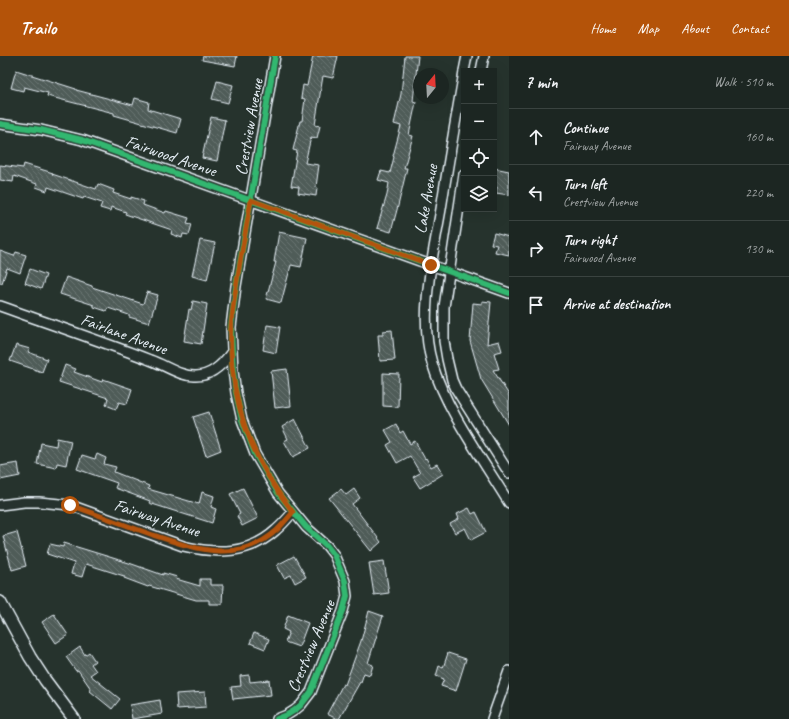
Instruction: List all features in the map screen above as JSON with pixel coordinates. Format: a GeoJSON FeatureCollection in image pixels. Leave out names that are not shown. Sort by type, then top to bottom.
{"type":"FeatureCollection","features":[{"type":"Feature","properties":{"kind":"street","name":"Crestview Avenue"},"geometry":{"type":"LineString","coordinates":[[275,56],[231,327],[231,353],[236,393],[248,437],[267,476],[293,512],[334,555],[345,581],[347,596],[344,611],[311,692],[295,710],[277,719]]}},
{"type":"Feature","properties":{"kind":"street","name":"Lake Avenue"},"geometry":{"type":"LineString","coordinates":[[465,68],[467,56]]}},
{"type":"Feature","properties":{"kind":"street"},"geometry":{"type":"LineString","coordinates":[[482,68],[484,56]]}},
{"type":"Feature","properties":{"kind":"street","name":"Lake Avenue"},"geometry":{"type":"LineString","coordinates":[[461,89],[431,265],[426,331],[436,375],[454,412],[509,503]]}},
{"type":"Feature","properties":{"kind":"street","name":"Fairwood Avenue"},"geometry":{"type":"LineString","coordinates":[[0,124],[41,130],[82,140],[509,293]]}},
{"type":"Feature","properties":{"kind":"street","name":"Lake Avenue"},"geometry":{"type":"LineString","coordinates":[[464,176],[448,272],[443,324],[444,341],[449,369],[456,389],[509,473]]}},
{"type":"Feature","properties":{"kind":"street","name":"Fairlane Avenue"},"geometry":{"type":"LineString","coordinates":[[0,306],[152,360],[186,375],[197,376],[205,374],[220,366],[231,353]]}},
{"type":"Feature","properties":{"kind":"street","name":"Fairway Avenue"},"geometry":{"type":"LineString","coordinates":[[0,505],[18,502],[39,502],[70,505],[183,546],[226,552],[258,543],[277,530],[293,512]]}},
{"type":"Feature","properties":{"kind":"street"},"geometry":{"type":"LineString","coordinates":[[0,602],[30,657],[74,719]]}},
{"type":"Feature","properties":{"kind":"street"},"geometry":{"type":"LineString","coordinates":[[492,719],[509,671]]}},
{"type":"Feature","properties":{"kind":"building"},"geometry":{"type":"Polygon","coordinates":[[[203,56],[237,56],[235,66],[202,60],[203,56]]]}},
{"type":"Feature","properties":{"kind":"building"},"geometry":{"type":"Polygon","coordinates":[[[313,56],[338,56],[333,78],[323,76],[315,125],[320,126],[317,138],[311,137],[305,163],[319,165],[316,196],[298,193],[299,187],[291,186],[297,151],[293,150],[300,121],[302,121],[305,99],[301,98],[303,85],[307,86],[313,56]]]}},
{"type":"Feature","properties":{"kind":"building"},"geometry":{"type":"Polygon","coordinates":[[[405,56],[418,56],[417,68],[413,68],[413,104],[416,104],[409,135],[413,136],[404,168],[407,168],[391,232],[377,228],[389,183],[378,180],[381,171],[390,173],[401,126],[394,124],[401,94],[405,56]]]}},
{"type":"Feature","properties":{"kind":"building"},"geometry":{"type":"Polygon","coordinates":[[[16,70],[76,90],[133,105],[135,98],[149,102],[148,109],[181,119],[177,133],[114,115],[114,113],[47,96],[48,93],[24,87],[23,91],[11,88],[16,70]]]}},
{"type":"Feature","properties":{"kind":"building"},"geometry":{"type":"Polygon","coordinates":[[[217,81],[233,85],[228,103],[212,99],[217,81]]]}},
{"type":"Feature","properties":{"kind":"building"},"geometry":{"type":"Polygon","coordinates":[[[211,117],[225,120],[217,161],[202,158],[211,117]]]}},
{"type":"Feature","properties":{"kind":"building"},"geometry":{"type":"Polygon","coordinates":[[[24,164],[96,189],[98,184],[114,190],[113,193],[131,199],[131,197],[144,201],[143,205],[165,213],[166,211],[189,218],[187,223],[192,224],[189,235],[183,234],[182,238],[171,234],[172,230],[125,214],[126,212],[111,207],[110,211],[100,208],[102,203],[84,197],[83,199],[48,187],[47,191],[36,187],[37,184],[14,176],[13,182],[0,180],[0,165],[23,168],[24,164]]]}},
{"type":"Feature","properties":{"kind":"building"},"geometry":{"type":"Polygon","coordinates":[[[497,169],[509,171],[509,195],[497,193],[497,169]]]}},
{"type":"Feature","properties":{"kind":"building"},"geometry":{"type":"Polygon","coordinates":[[[279,232],[307,238],[301,267],[291,265],[281,303],[266,299],[276,262],[274,262],[279,232]]]}},
{"type":"Feature","properties":{"kind":"building"},"geometry":{"type":"Polygon","coordinates":[[[494,233],[509,237],[509,255],[495,252],[497,245],[491,244],[494,233]]]}},
{"type":"Feature","properties":{"kind":"building"},"geometry":{"type":"Polygon","coordinates":[[[200,240],[215,243],[207,280],[192,276],[200,240]]]}},
{"type":"Feature","properties":{"kind":"building"},"geometry":{"type":"Polygon","coordinates":[[[0,251],[14,256],[16,252],[26,255],[20,273],[7,268],[2,283],[0,283],[0,251]]]}},
{"type":"Feature","properties":{"kind":"building"},"geometry":{"type":"Polygon","coordinates":[[[30,269],[46,275],[41,289],[25,283],[30,269]]]}},
{"type":"Feature","properties":{"kind":"building"},"geometry":{"type":"Polygon","coordinates":[[[66,277],[143,304],[147,292],[158,295],[149,323],[129,317],[129,315],[108,308],[106,311],[94,307],[94,305],[60,294],[66,277]]]}},
{"type":"Feature","properties":{"kind":"building"},"geometry":{"type":"Polygon","coordinates":[[[193,301],[207,304],[201,344],[184,341],[189,309],[191,310],[193,301]]]}},
{"type":"Feature","properties":{"kind":"building"},"geometry":{"type":"Polygon","coordinates":[[[482,301],[491,302],[487,344],[499,341],[502,351],[494,353],[499,369],[493,370],[509,395],[509,425],[481,379],[470,341],[473,303],[482,304],[482,301]]]}},
{"type":"Feature","properties":{"kind":"building"},"geometry":{"type":"Polygon","coordinates":[[[267,325],[280,327],[276,353],[263,350],[267,325]]]}},
{"type":"Feature","properties":{"kind":"building"},"geometry":{"type":"Polygon","coordinates":[[[392,330],[395,360],[380,361],[378,335],[383,335],[383,331],[392,330]]]}},
{"type":"Feature","properties":{"kind":"building"},"geometry":{"type":"Polygon","coordinates":[[[16,345],[30,349],[28,352],[47,359],[42,372],[10,361],[16,345]]]}},
{"type":"Feature","properties":{"kind":"building"},"geometry":{"type":"Polygon","coordinates":[[[65,365],[76,369],[74,372],[102,382],[103,379],[132,389],[127,404],[119,402],[116,409],[106,405],[108,398],[59,382],[65,365]]]}},
{"type":"Feature","properties":{"kind":"building"},"geometry":{"type":"Polygon","coordinates":[[[287,369],[291,406],[275,408],[271,371],[287,369]]]}},
{"type":"Feature","properties":{"kind":"building"},"geometry":{"type":"Polygon","coordinates":[[[383,373],[399,374],[398,407],[383,406],[383,373]]]}},
{"type":"Feature","properties":{"kind":"building"},"geometry":{"type":"Polygon","coordinates":[[[209,412],[221,450],[206,456],[193,417],[209,412]]]}},
{"type":"Feature","properties":{"kind":"building"},"geometry":{"type":"Polygon","coordinates":[[[295,419],[310,448],[293,457],[284,441],[288,439],[282,427],[295,419]]]}},
{"type":"Feature","properties":{"kind":"building"},"geometry":{"type":"Polygon","coordinates":[[[396,424],[400,433],[403,431],[410,444],[415,441],[431,467],[437,464],[443,474],[420,488],[413,477],[420,473],[410,456],[397,463],[387,445],[392,442],[385,430],[396,424]]]}},
{"type":"Feature","properties":{"kind":"building"},"geometry":{"type":"Polygon","coordinates":[[[57,438],[71,441],[66,465],[57,463],[56,468],[37,464],[41,443],[56,446],[57,438]]]}},
{"type":"Feature","properties":{"kind":"building"},"geometry":{"type":"Polygon","coordinates":[[[97,454],[106,458],[104,464],[116,467],[114,472],[149,486],[148,489],[199,504],[202,492],[214,496],[211,507],[216,509],[212,523],[149,503],[150,501],[115,488],[117,483],[77,469],[82,455],[95,459],[97,454]]]}},
{"type":"Feature","properties":{"kind":"building"},"geometry":{"type":"Polygon","coordinates":[[[18,463],[20,476],[0,480],[0,466],[18,463]]]}},
{"type":"Feature","properties":{"kind":"building"},"geometry":{"type":"Polygon","coordinates":[[[243,488],[258,518],[242,526],[237,516],[240,514],[230,494],[243,488]]]}},
{"type":"Feature","properties":{"kind":"building"},"geometry":{"type":"Polygon","coordinates":[[[341,489],[346,495],[354,489],[360,498],[352,504],[381,542],[371,551],[329,498],[341,489]]]}},
{"type":"Feature","properties":{"kind":"building"},"geometry":{"type":"Polygon","coordinates":[[[469,508],[472,514],[476,512],[486,532],[471,540],[465,528],[455,533],[450,524],[459,519],[457,514],[469,508]]]}},
{"type":"Feature","properties":{"kind":"building"},"geometry":{"type":"Polygon","coordinates":[[[17,532],[26,566],[12,570],[3,536],[17,532]]]}},
{"type":"Feature","properties":{"kind":"building"},"geometry":{"type":"Polygon","coordinates":[[[64,543],[163,575],[163,573],[177,577],[176,579],[200,586],[200,579],[210,579],[210,585],[223,585],[222,604],[209,604],[209,600],[196,600],[149,586],[148,587],[124,578],[124,576],[86,564],[82,577],[71,574],[74,563],[47,554],[50,544],[63,547],[64,543]]]}},
{"type":"Feature","properties":{"kind":"building"},"geometry":{"type":"Polygon","coordinates":[[[294,556],[306,577],[295,583],[291,575],[284,578],[277,565],[294,556]]]}},
{"type":"Feature","properties":{"kind":"building"},"geometry":{"type":"Polygon","coordinates":[[[384,561],[389,593],[374,595],[369,563],[384,561]]]}},
{"type":"Feature","properties":{"kind":"building"},"geometry":{"type":"Polygon","coordinates":[[[369,611],[383,616],[368,663],[373,665],[370,675],[364,673],[361,682],[339,719],[337,719],[327,714],[343,684],[345,685],[361,641],[369,611]]]}},
{"type":"Feature","properties":{"kind":"building"},"geometry":{"type":"Polygon","coordinates":[[[54,614],[68,635],[56,643],[42,622],[54,614]]]}},
{"type":"Feature","properties":{"kind":"building"},"geometry":{"type":"Polygon","coordinates":[[[288,615],[308,623],[299,647],[285,642],[289,632],[283,629],[288,615]]]}},
{"type":"Feature","properties":{"kind":"building"},"geometry":{"type":"Polygon","coordinates":[[[254,633],[269,639],[265,649],[250,643],[254,633]]]}},
{"type":"Feature","properties":{"kind":"building"},"geometry":{"type":"Polygon","coordinates":[[[80,647],[85,655],[89,652],[95,661],[91,664],[96,671],[90,675],[120,699],[112,709],[90,691],[91,689],[78,670],[76,671],[66,657],[80,647]]]}},
{"type":"Feature","properties":{"kind":"building"},"geometry":{"type":"Polygon","coordinates":[[[448,653],[466,659],[456,691],[441,686],[444,679],[436,676],[439,666],[443,668],[448,653]]]}},
{"type":"Feature","properties":{"kind":"building"},"geometry":{"type":"Polygon","coordinates":[[[249,675],[250,682],[269,680],[271,695],[233,699],[231,687],[241,686],[240,676],[249,675]]]}},
{"type":"Feature","properties":{"kind":"building"},"geometry":{"type":"Polygon","coordinates":[[[205,692],[206,707],[177,709],[176,694],[205,692]]]}},
{"type":"Feature","properties":{"kind":"building"},"geometry":{"type":"Polygon","coordinates":[[[160,700],[162,714],[132,719],[130,705],[160,700]]]}},
{"type":"Feature","properties":{"kind":"cycle path"},"geometry":{"type":"LineString","coordinates":[[275,56],[236,286],[231,327],[233,371],[242,420],[255,454],[278,493],[306,527],[327,546],[334,555],[345,581],[347,596],[343,611],[311,692],[295,710],[277,719]]}},
{"type":"Feature","properties":{"kind":"cycle path"},"geometry":{"type":"LineString","coordinates":[[0,124],[41,130],[82,140],[509,293]]}},
{"type":"Feature","properties":{"kind":"route"},"geometry":{"type":"LineString","coordinates":[[70,505],[183,546],[226,552],[258,543],[277,530],[293,512],[278,493],[255,454],[242,420],[233,371],[231,327],[236,286],[251,200],[431,265]]}}]}
